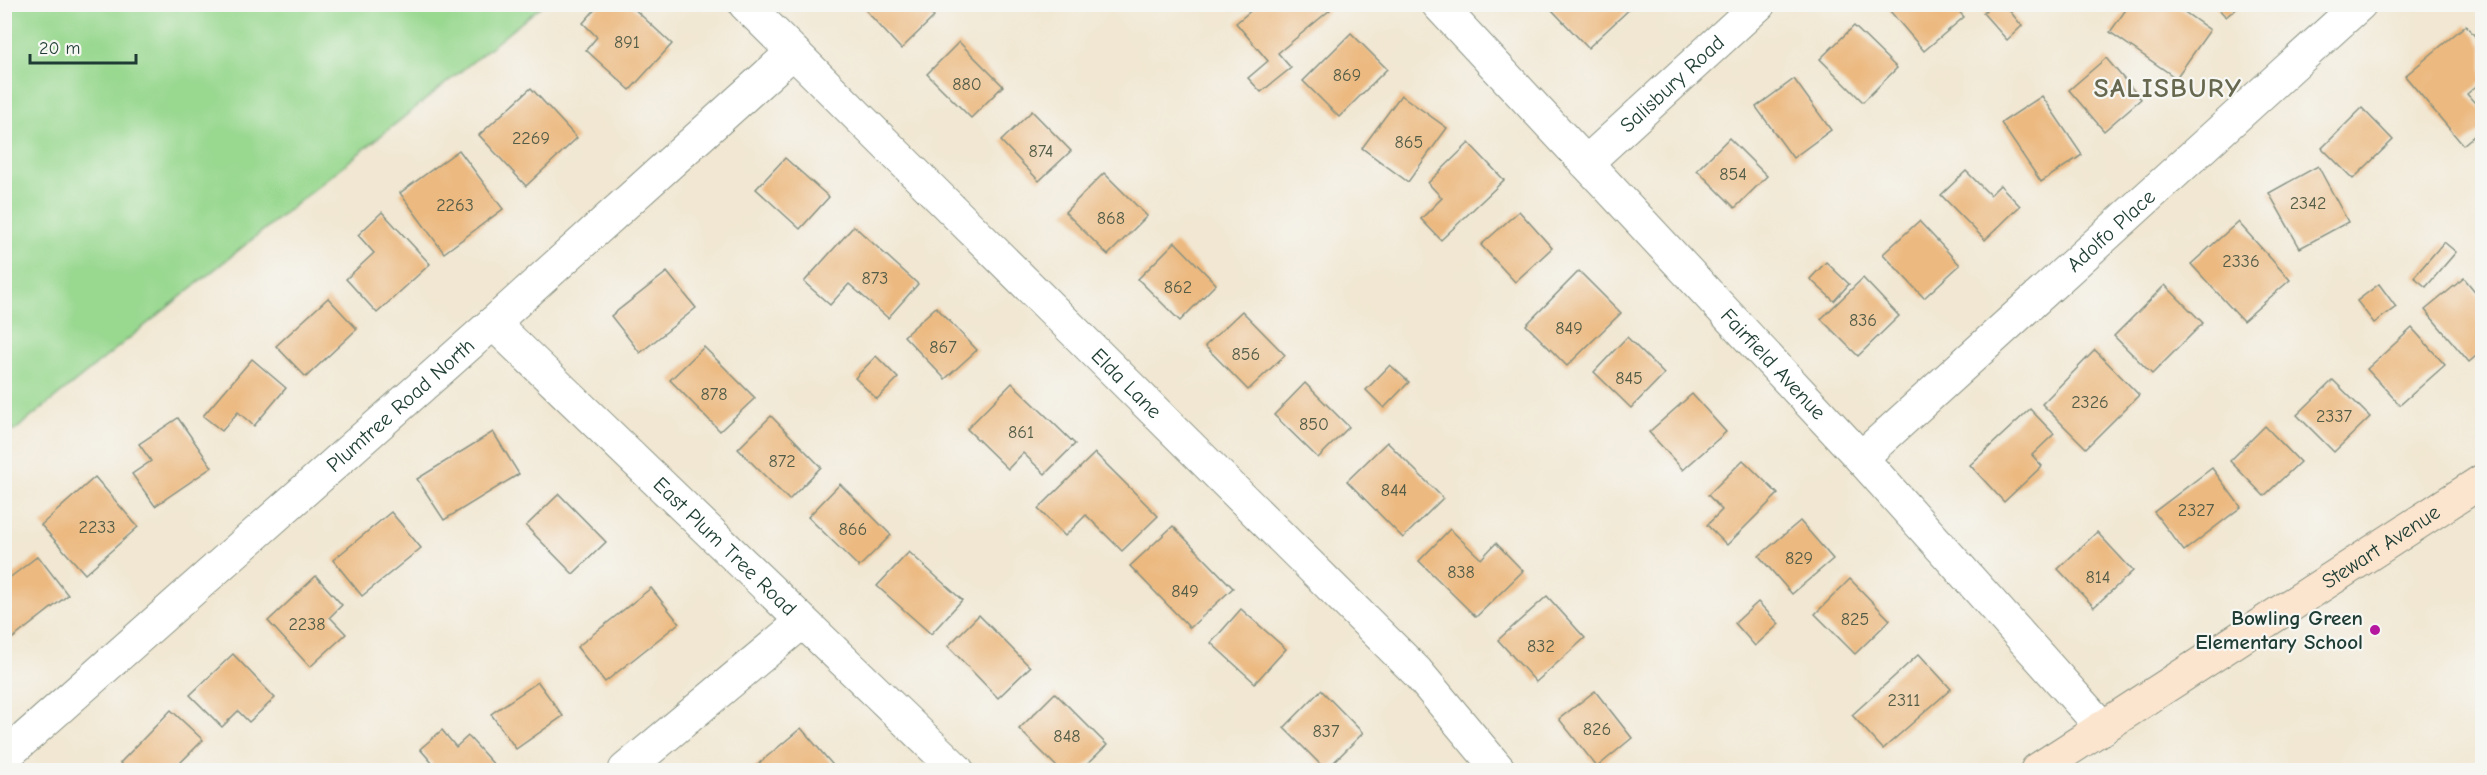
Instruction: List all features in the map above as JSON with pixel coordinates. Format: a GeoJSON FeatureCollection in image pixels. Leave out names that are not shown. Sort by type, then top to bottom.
{"type":"FeatureCollection","features":[{"type":"Feature","properties":{"kind":"street","name":"Elda Lane"},"geometry":{"type":"LineString","coordinates":[[745,4],[1417,672],[1498,771]]}},
{"type":"Feature","properties":{"kind":"street","name":"Fairfield Avenue"},"geometry":{"type":"LineString","coordinates":[[1438,4],[1861,458],[2103,728]]}},
{"type":"Feature","properties":{"kind":"street","name":"Salisbury Road"},"geometry":{"type":"LineString","coordinates":[[1586,163],[1759,4]]}},
{"type":"Feature","properties":{"kind":"street","name":"Adolfo Place"},"geometry":{"type":"LineString","coordinates":[[1861,458],[2360,4]]}},
{"type":"Feature","properties":{"kind":"street","name":"Plumtree Road North"},"geometry":{"type":"LineString","coordinates":[[4,757],[493,323],[793,52]]}},
{"type":"Feature","properties":{"kind":"street","name":"East Plum Tree Road"},"geometry":{"type":"LineString","coordinates":[[493,323],[957,771]]}},
{"type":"Feature","properties":{"kind":"street","name":"Stewart Avenue"},"geometry":{"type":"LineString","coordinates":[[2037,771],[2482,481]]}},
{"type":"Feature","properties":{"kind":"street"},"geometry":{"type":"LineString","coordinates":[[625,771],[802,622]]}},
{"type":"Feature","properties":{"kind":"green space"},"geometry":{"type":"Polygon","coordinates":[[[4,5],[543,5],[14,431],[4,419],[4,5]]]}},
{"type":"Feature","properties":{"kind":"building"},"geometry":{"type":"Polygon","coordinates":[[[600,4],[629,4],[672,44],[630,90],[586,50],[597,37],[583,23],[600,4]]]}},
{"type":"Feature","properties":{"kind":"building"},"geometry":{"type":"Polygon","coordinates":[[[860,4],[922,4],[934,17],[901,49],[860,4]]]}},
{"type":"Feature","properties":{"kind":"building"},"geometry":{"type":"Polygon","coordinates":[[[1259,4],[1325,4],[1330,10],[1278,53],[1291,68],[1261,92],[1248,78],[1268,61],[1236,23],[1259,4]]]}},
{"type":"Feature","properties":{"kind":"building"},"geometry":{"type":"Polygon","coordinates":[[[1558,4],[1635,4],[1588,48],[1552,10],[1558,4]]]}},
{"type":"Feature","properties":{"kind":"building"},"geometry":{"type":"Polygon","coordinates":[[[1884,4],[1952,4],[1964,17],[1924,51],[1884,4]]]}},
{"type":"Feature","properties":{"kind":"building"},"geometry":{"type":"Polygon","coordinates":[[[1992,4],[2004,4],[2022,26],[2007,40],[1983,13],[1992,4]]]}},
{"type":"Feature","properties":{"kind":"building"},"geometry":{"type":"Polygon","coordinates":[[[2130,4],[2173,4],[2210,30],[2176,78],[2110,32],[2130,4]]]}},
{"type":"Feature","properties":{"kind":"building"},"geometry":{"type":"Polygon","coordinates":[[[2215,5],[2240,5],[2226,17],[2215,5]]]}},
{"type":"Feature","properties":{"kind":"building"},"geometry":{"type":"Polygon","coordinates":[[[2466,25],[2482,45],[2482,81],[2467,94],[2482,111],[2482,129],[2463,145],[2405,76],[2466,25]]]}},
{"type":"Feature","properties":{"kind":"building"},"geometry":{"type":"Polygon","coordinates":[[[1854,26],[1897,68],[1863,102],[1820,59],[1854,26]]]}},
{"type":"Feature","properties":{"kind":"building"},"geometry":{"type":"Polygon","coordinates":[[[1351,33],[1387,69],[1339,117],[1303,81],[1351,33]]]}},
{"type":"Feature","properties":{"kind":"building"},"geometry":{"type":"Polygon","coordinates":[[[959,42],[1003,86],[971,118],[927,74],[959,42]]]}},
{"type":"Feature","properties":{"kind":"building"},"geometry":{"type":"Polygon","coordinates":[[[2106,58],[2141,99],[2104,131],[2069,90],[2106,58]]]}},
{"type":"Feature","properties":{"kind":"building"},"geometry":{"type":"Polygon","coordinates":[[[1794,79],[1831,130],[1793,158],[1756,107],[1794,79]]]}},
{"type":"Feature","properties":{"kind":"building"},"geometry":{"type":"Polygon","coordinates":[[[531,88],[577,138],[526,186],[479,135],[531,88]]]}},
{"type":"Feature","properties":{"kind":"building"},"geometry":{"type":"Polygon","coordinates":[[[1401,95],[1447,128],[1408,182],[1362,148],[1401,95]]]}},
{"type":"Feature","properties":{"kind":"building"},"geometry":{"type":"Polygon","coordinates":[[[2042,96],[2082,155],[2041,182],[2001,123],[2042,96]]]}},
{"type":"Feature","properties":{"kind":"building"},"geometry":{"type":"Polygon","coordinates":[[[2362,108],[2393,140],[2353,179],[2322,148],[2362,108]]]}},
{"type":"Feature","properties":{"kind":"building"},"geometry":{"type":"Polygon","coordinates":[[[1032,111],[1071,151],[1039,181],[1001,141],[1032,111]]]}},
{"type":"Feature","properties":{"kind":"building"},"geometry":{"type":"Polygon","coordinates":[[[1729,138],[1767,176],[1735,208],[1697,170],[1729,138]]]}},
{"type":"Feature","properties":{"kind":"building"},"geometry":{"type":"Polygon","coordinates":[[[1469,143],[1504,180],[1441,240],[1421,219],[1442,198],[1428,183],[1469,143]]]}},
{"type":"Feature","properties":{"kind":"building"},"geometry":{"type":"Polygon","coordinates":[[[459,150],[503,209],[444,253],[400,193],[459,150]]]}},
{"type":"Feature","properties":{"kind":"building"},"geometry":{"type":"Polygon","coordinates":[[[785,158],[829,197],[800,229],[756,189],[785,158]]]}},
{"type":"Feature","properties":{"kind":"building"},"geometry":{"type":"Polygon","coordinates":[[[2318,166],[2348,222],[2300,248],[2269,193],[2318,166]]]}},
{"type":"Feature","properties":{"kind":"building"},"geometry":{"type":"Polygon","coordinates":[[[1966,171],[1990,195],[2000,185],[2020,206],[1985,240],[1941,195],[1966,171]]]}},
{"type":"Feature","properties":{"kind":"building"},"geometry":{"type":"Polygon","coordinates":[[[1104,173],[1147,216],[1108,255],[1065,212],[1104,173]]]}},
{"type":"Feature","properties":{"kind":"building"},"geometry":{"type":"Polygon","coordinates":[[[1519,211],[1552,248],[1515,282],[1481,245],[1519,211]]]}},
{"type":"Feature","properties":{"kind":"building"},"geometry":{"type":"Polygon","coordinates":[[[382,212],[430,264],[377,313],[346,279],[374,253],[358,235],[382,212]]]}},
{"type":"Feature","properties":{"kind":"building"},"geometry":{"type":"Polygon","coordinates":[[[1919,221],[1960,265],[1924,298],[1883,254],[1919,221]]]}},
{"type":"Feature","properties":{"kind":"building"},"geometry":{"type":"Polygon","coordinates":[[[2238,222],[2290,280],[2243,321],[2191,264],[2238,222]]]}},
{"type":"Feature","properties":{"kind":"building"},"geometry":{"type":"Polygon","coordinates":[[[854,226],[918,284],[888,318],[849,284],[830,305],[804,282],[854,226]]]}},
{"type":"Feature","properties":{"kind":"building"},"geometry":{"type":"Polygon","coordinates":[[[1175,242],[1216,284],[1180,321],[1138,279],[1175,242]]]}},
{"type":"Feature","properties":{"kind":"building"},"geometry":{"type":"Polygon","coordinates":[[[2444,242],[2456,252],[2426,287],[2414,277],[2444,242]]]}},
{"type":"Feature","properties":{"kind":"building"},"geometry":{"type":"Polygon","coordinates":[[[1826,262],[1849,284],[1834,301],[1810,279],[1826,262]]]}},
{"type":"Feature","properties":{"kind":"building"},"geometry":{"type":"Polygon","coordinates":[[[1579,271],[1621,313],[1567,366],[1526,325],[1579,271]]]}},
{"type":"Feature","properties":{"kind":"building"},"geometry":{"type":"Polygon","coordinates":[[[667,272],[696,308],[640,353],[611,316],[667,272]]]}},
{"type":"Feature","properties":{"kind":"building"},"geometry":{"type":"Polygon","coordinates":[[[1863,278],[1899,316],[1858,356],[1821,319],[1863,278]]]}},
{"type":"Feature","properties":{"kind":"building"},"geometry":{"type":"Polygon","coordinates":[[[2464,278],[2482,300],[2482,351],[2469,362],[2425,310],[2464,278]]]}},
{"type":"Feature","properties":{"kind":"building"},"geometry":{"type":"Polygon","coordinates":[[[2379,284],[2396,307],[2374,323],[2357,301],[2379,284]]]}},
{"type":"Feature","properties":{"kind":"building"},"geometry":{"type":"Polygon","coordinates":[[[2165,285],[2203,323],[2152,374],[2114,336],[2165,285]]]}},
{"type":"Feature","properties":{"kind":"building"},"geometry":{"type":"Polygon","coordinates":[[[328,298],[357,329],[306,377],[276,346],[328,298]]]}},
{"type":"Feature","properties":{"kind":"building"},"geometry":{"type":"Polygon","coordinates":[[[936,307],[977,350],[945,379],[904,336],[936,307]]]}},
{"type":"Feature","properties":{"kind":"building"},"geometry":{"type":"Polygon","coordinates":[[[1242,311],[1285,355],[1248,390],[1205,346],[1242,311]]]}},
{"type":"Feature","properties":{"kind":"building"},"geometry":{"type":"Polygon","coordinates":[[[2412,328],[2445,365],[2400,405],[2367,369],[2412,328]]]}},
{"type":"Feature","properties":{"kind":"building"},"geometry":{"type":"Polygon","coordinates":[[[1627,337],[1664,374],[1631,408],[1594,372],[1627,337]]]}},
{"type":"Feature","properties":{"kind":"building"},"geometry":{"type":"Polygon","coordinates":[[[704,347],[755,398],[720,431],[670,380],[704,347]]]}},
{"type":"Feature","properties":{"kind":"building"},"geometry":{"type":"Polygon","coordinates":[[[2095,350],[2139,395],[2086,448],[2042,404],[2095,350]]]}},
{"type":"Feature","properties":{"kind":"building"},"geometry":{"type":"Polygon","coordinates":[[[876,356],[898,378],[877,399],[855,378],[876,356]]]}},
{"type":"Feature","properties":{"kind":"building"},"geometry":{"type":"Polygon","coordinates":[[[252,359],[286,388],[254,426],[238,412],[222,431],[203,416],[252,359]]]}},
{"type":"Feature","properties":{"kind":"building"},"geometry":{"type":"Polygon","coordinates":[[[1390,365],[1409,382],[1384,408],[1366,390],[1390,365]]]}},
{"type":"Feature","properties":{"kind":"building"},"geometry":{"type":"Polygon","coordinates":[[[2333,380],[2370,417],[2334,452],[2297,415],[2333,380]]]}},
{"type":"Feature","properties":{"kind":"building"},"geometry":{"type":"Polygon","coordinates":[[[1012,383],[1075,444],[1045,474],[1023,453],[1008,469],[967,429],[1012,383]]]}},
{"type":"Feature","properties":{"kind":"building"},"geometry":{"type":"Polygon","coordinates":[[[1305,383],[1349,427],[1318,458],[1274,415],[1305,383]]]}},
{"type":"Feature","properties":{"kind":"building"},"geometry":{"type":"Polygon","coordinates":[[[1692,394],[1726,432],[1683,470],[1649,432],[1692,394]]]}},
{"type":"Feature","properties":{"kind":"building"},"geometry":{"type":"Polygon","coordinates":[[[2030,409],[2054,434],[2032,455],[2042,466],[2004,502],[1970,465],[2030,409]]]}},
{"type":"Feature","properties":{"kind":"building"},"geometry":{"type":"Polygon","coordinates":[[[771,416],[821,467],[789,500],[738,449],[771,416]]]}},
{"type":"Feature","properties":{"kind":"building"},"geometry":{"type":"Polygon","coordinates":[[[178,418],[212,467],[155,506],[132,474],[151,461],[139,444],[178,418]]]}},
{"type":"Feature","properties":{"kind":"building"},"geometry":{"type":"Polygon","coordinates":[[[2265,426],[2300,462],[2264,496],[2230,461],[2265,426]]]}},
{"type":"Feature","properties":{"kind":"building"},"geometry":{"type":"Polygon","coordinates":[[[493,432],[519,474],[444,520],[417,479],[493,432]]]}},
{"type":"Feature","properties":{"kind":"building"},"geometry":{"type":"Polygon","coordinates":[[[1387,442],[1443,498],[1403,538],[1347,481],[1387,442]]]}},
{"type":"Feature","properties":{"kind":"building"},"geometry":{"type":"Polygon","coordinates":[[[1095,453],[1158,516],[1122,551],[1086,515],[1065,536],[1038,509],[1095,453]]]}},
{"type":"Feature","properties":{"kind":"building"},"geometry":{"type":"Polygon","coordinates":[[[1743,460],[1778,494],[1727,545],[1707,525],[1722,510],[1708,495],[1743,460]]]}},
{"type":"Feature","properties":{"kind":"building"},"geometry":{"type":"Polygon","coordinates":[[[2212,468],[2241,507],[2184,551],[2154,512],[2212,468]]]}},
{"type":"Feature","properties":{"kind":"building"},"geometry":{"type":"Polygon","coordinates":[[[95,477],[138,527],[85,574],[41,525],[95,477]]]}},
{"type":"Feature","properties":{"kind":"building"},"geometry":{"type":"Polygon","coordinates":[[[840,484],[891,535],[859,567],[808,517],[840,484]]]}},
{"type":"Feature","properties":{"kind":"building"},"geometry":{"type":"Polygon","coordinates":[[[559,494],[606,542],[573,574],[526,526],[559,494]]]}},
{"type":"Feature","properties":{"kind":"building"},"geometry":{"type":"Polygon","coordinates":[[[391,512],[421,548],[362,596],[333,560],[391,512]]]}},
{"type":"Feature","properties":{"kind":"building"},"geometry":{"type":"Polygon","coordinates":[[[1800,521],[1833,559],[1792,594],[1759,556],[1800,521]]]}},
{"type":"Feature","properties":{"kind":"building"},"geometry":{"type":"Polygon","coordinates":[[[1173,526],[1233,588],[1190,628],[1130,566],[1173,526]]]}},
{"type":"Feature","properties":{"kind":"building"},"geometry":{"type":"Polygon","coordinates":[[[1450,529],[1481,559],[1496,543],[1523,571],[1476,617],[1419,561],[1450,529]]]}},
{"type":"Feature","properties":{"kind":"building"},"geometry":{"type":"Polygon","coordinates":[[[2097,532],[2133,571],[2094,607],[2058,569],[2097,532]]]}},
{"type":"Feature","properties":{"kind":"building"},"geometry":{"type":"Polygon","coordinates":[[[909,552],[962,600],[931,634],[877,586],[909,552]]]}},
{"type":"Feature","properties":{"kind":"building"},"geometry":{"type":"Polygon","coordinates":[[[38,556],[68,595],[13,638],[4,628],[4,582],[38,556]]]}},
{"type":"Feature","properties":{"kind":"building"},"geometry":{"type":"Polygon","coordinates":[[[316,576],[342,605],[330,617],[346,634],[310,667],[268,621],[316,576]]]}},
{"type":"Feature","properties":{"kind":"building"},"geometry":{"type":"Polygon","coordinates":[[[1850,579],[1890,620],[1855,654],[1815,614],[1850,579]]]}},
{"type":"Feature","properties":{"kind":"building"},"geometry":{"type":"Polygon","coordinates":[[[651,588],[679,623],[605,682],[577,647],[651,588]]]}},
{"type":"Feature","properties":{"kind":"building"},"geometry":{"type":"Polygon","coordinates":[[[1547,596],[1585,638],[1536,682],[1498,640],[1547,596]]]}},
{"type":"Feature","properties":{"kind":"building"},"geometry":{"type":"Polygon","coordinates":[[[1758,602],[1779,624],[1755,646],[1735,623],[1758,602]]]}},
{"type":"Feature","properties":{"kind":"building"},"geometry":{"type":"Polygon","coordinates":[[[1241,609],[1286,649],[1255,683],[1211,643],[1241,609]]]}},
{"type":"Feature","properties":{"kind":"building"},"geometry":{"type":"Polygon","coordinates":[[[979,615],[1030,667],[998,698],[948,646],[979,615]]]}},
{"type":"Feature","properties":{"kind":"building"},"geometry":{"type":"Polygon","coordinates":[[[233,654],[275,698],[249,722],[238,711],[222,727],[190,695],[233,654]]]}},
{"type":"Feature","properties":{"kind":"building"},"geometry":{"type":"Polygon","coordinates":[[[1919,654],[1951,689],[1883,749],[1852,715],[1919,654]]]}},
{"type":"Feature","properties":{"kind":"building"},"geometry":{"type":"Polygon","coordinates":[[[538,682],[563,716],[516,749],[491,714],[538,682]]]}},
{"type":"Feature","properties":{"kind":"building"},"geometry":{"type":"Polygon","coordinates":[[[1321,690],[1363,733],[1326,770],[1284,728],[1321,690]]]}},
{"type":"Feature","properties":{"kind":"building"},"geometry":{"type":"Polygon","coordinates":[[[1595,691],[1632,738],[1597,767],[1559,719],[1595,691]]]}},
{"type":"Feature","properties":{"kind":"building"},"geometry":{"type":"Polygon","coordinates":[[[1055,693],[1107,745],[1081,770],[1060,770],[1019,729],[1055,693]]]}},
{"type":"Feature","properties":{"kind":"building"},"geometry":{"type":"Polygon","coordinates":[[[171,710],[203,740],[173,770],[128,770],[120,763],[171,710]]]}},
{"type":"Feature","properties":{"kind":"building"},"geometry":{"type":"Polygon","coordinates":[[[801,728],[837,770],[751,770],[801,728]]]}},
{"type":"Feature","properties":{"kind":"building"},"geometry":{"type":"Polygon","coordinates":[[[442,730],[456,747],[468,736],[496,767],[492,770],[426,770],[433,764],[420,749],[442,730]]]}},
{"type":"Feature","properties":{"kind":"building"},"geometry":{"type":"Polygon","coordinates":[[[1125,764],[1132,770],[1118,770],[1125,764]]]}},
{"type":"Feature","properties":{"kind":"place","name":"Bowling Green Elementary School"},"geometry":{"type":"Point","coordinates":[2375,630]}},
{"type":"Feature","properties":{"kind":"district","name":"SALISBURY"},"geometry":{"type":"Point","coordinates":[2168,88]}}]}
